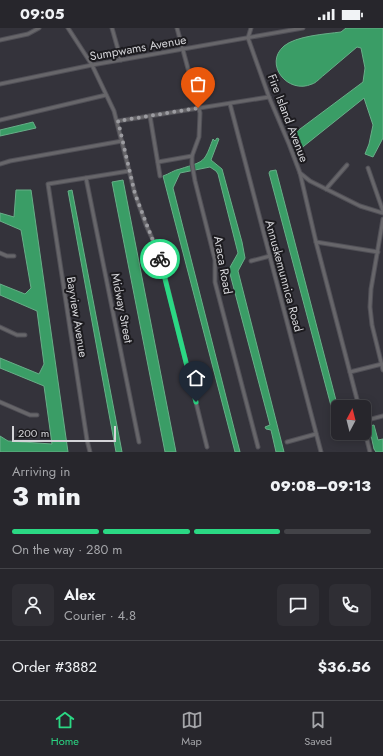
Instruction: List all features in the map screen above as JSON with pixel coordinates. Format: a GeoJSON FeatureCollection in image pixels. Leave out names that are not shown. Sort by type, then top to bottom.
{"type":"FeatureCollection","features":[{"type":"Feature","properties":{"kind":"street"},"geometry":{"type":"LineString","coordinates":[[0,40],[28,34],[39,28]]}},
{"type":"Feature","properties":{"kind":"street"},"geometry":{"type":"LineString","coordinates":[[68,28],[92,65],[118,121],[129,171],[141,211],[159,254],[207,447]]}},
{"type":"Feature","properties":{"kind":"street"},"geometry":{"type":"LineString","coordinates":[[112,28],[121,60]]}},
{"type":"Feature","properties":{"kind":"street","name":"Araca Road"},"geometry":{"type":"LineString","coordinates":[[177,28],[200,112],[199,137],[192,156],[193,171],[215,260],[215,282],[258,447]]}},
{"type":"Feature","properties":{"kind":"street"},"geometry":{"type":"LineString","coordinates":[[248,38],[251,28]]}},
{"type":"Feature","properties":{"kind":"street","name":"Sumpwams Avenue"},"geometry":{"type":"LineString","coordinates":[[0,84],[92,65],[303,28]]}},
{"type":"Feature","properties":{"kind":"street","name":"Fire Island Avenue"},"geometry":{"type":"LineString","coordinates":[[248,38],[269,97],[300,173],[310,181],[360,206],[383,212]]}},
{"type":"Feature","properties":{"kind":"street"},"geometry":{"type":"LineString","coordinates":[[0,120],[106,95]]}},
{"type":"Feature","properties":{"kind":"street"},"geometry":{"type":"LineString","coordinates":[[118,121],[269,97]]}},
{"type":"Feature","properties":{"kind":"street","name":"Annuskemunnica Road"},"geometry":{"type":"LineString","coordinates":[[230,104],[316,434],[322,452]]}},
{"type":"Feature","properties":{"kind":"street"},"geometry":{"type":"LineString","coordinates":[[150,116],[160,176]]}},
{"type":"Feature","properties":{"kind":"street"},"geometry":{"type":"LineString","coordinates":[[0,164],[122,141]]}},
{"type":"Feature","properties":{"kind":"street"},"geometry":{"type":"LineString","coordinates":[[158,162],[192,156]]}},
{"type":"Feature","properties":{"kind":"street"},"geometry":{"type":"LineString","coordinates":[[326,189],[347,165]]}},
{"type":"Feature","properties":{"kind":"street"},"geometry":{"type":"LineString","coordinates":[[368,168],[383,212]]}},
{"type":"Feature","properties":{"kind":"street"},"geometry":{"type":"LineString","coordinates":[[86,178],[129,171]]}},
{"type":"Feature","properties":{"kind":"street"},"geometry":{"type":"LineString","coordinates":[[300,173],[316,242],[357,400]]}},
{"type":"Feature","properties":{"kind":"street","name":"Bayview Avenue"},"geometry":{"type":"LineString","coordinates":[[86,178],[48,184],[90,452]]}},
{"type":"Feature","properties":{"kind":"street","name":"Midway Street"},"geometry":{"type":"LineString","coordinates":[[86,178],[139,442]]}},
{"type":"Feature","properties":{"kind":"street"},"geometry":{"type":"LineString","coordinates":[[383,219],[371,289],[370,307],[372,325],[383,370]]}},
{"type":"Feature","properties":{"kind":"street"},"geometry":{"type":"LineString","coordinates":[[316,242],[378,252]]}},
{"type":"Feature","properties":{"kind":"street"},"geometry":{"type":"LineString","coordinates":[[0,253],[7,256],[14,256]]}},
{"type":"Feature","properties":{"kind":"street"},"geometry":{"type":"LineString","coordinates":[[251,261],[270,256]]}},
{"type":"Feature","properties":{"kind":"street"},"geometry":{"type":"LineString","coordinates":[[0,327],[17,335],[25,335]]}},
{"type":"Feature","properties":{"kind":"street"},"geometry":{"type":"LineString","coordinates":[[350,372],[382,364]]}},
{"type":"Feature","properties":{"kind":"street"},"geometry":{"type":"LineString","coordinates":[[0,402],[30,415],[37,415]]}},
{"type":"Feature","properties":{"kind":"street"},"geometry":{"type":"LineString","coordinates":[[371,419],[383,416]]}},
{"type":"Feature","properties":{"kind":"street"},"geometry":{"type":"LineString","coordinates":[[287,442],[316,434]]}},
{"type":"Feature","properties":{"kind":"street"},"geometry":{"type":"LineString","coordinates":[[367,440],[370,452]]}},
{"type":"Feature","properties":{"kind":"shaded area"},"geometry":{"type":"Polygon","coordinates":[[[346,28],[383,28],[383,138],[373,157],[365,154],[373,125],[364,98],[299,150],[292,135],[363,82],[365,68],[361,48],[357,47],[312,84],[303,86],[287,82],[277,69],[276,61],[278,53],[289,43],[311,36],[341,32],[346,28]]]}},
{"type":"Feature","properties":{"kind":"shaded area"},"geometry":{"type":"Polygon","coordinates":[[[33,122],[36,128],[0,136],[0,130],[33,122]]]}},
{"type":"Feature","properties":{"kind":"shaded area"},"geometry":{"type":"Polygon","coordinates":[[[217,138],[219,139],[211,160],[222,169],[242,242],[245,258],[238,271],[284,452],[276,452],[271,430],[266,429],[265,427],[270,425],[229,269],[238,253],[218,174],[210,167],[180,173],[173,188],[240,452],[235,452],[163,176],[202,160],[208,153],[213,139],[215,141],[217,138]]]}},
{"type":"Feature","properties":{"kind":"shaded area"},"geometry":{"type":"Polygon","coordinates":[[[276,170],[336,400],[331,400],[331,406],[269,173],[270,171],[276,170]]]}},
{"type":"Feature","properties":{"kind":"shaded area"},"geometry":{"type":"Polygon","coordinates":[[[123,180],[176,452],[165,452],[112,182],[123,180]]]}},
{"type":"Feature","properties":{"kind":"shaded area"},"geometry":{"type":"Polygon","coordinates":[[[16,190],[31,190],[68,452],[0,452],[0,436],[8,441],[52,444],[44,386],[0,368],[0,358],[39,374],[44,364],[37,311],[0,295],[0,284],[25,294],[31,288],[21,230],[0,221],[0,213],[14,217],[16,190]]]}},
{"type":"Feature","properties":{"kind":"shaded area"},"geometry":{"type":"Polygon","coordinates":[[[72,190],[122,452],[116,452],[68,191],[72,190]]]}},
{"type":"Feature","properties":{"kind":"shaded area"},"geometry":{"type":"Polygon","coordinates":[[[374,425],[378,440],[383,439],[383,452],[376,452],[374,449],[371,435],[371,426],[374,425]]]}},
{"type":"Feature","properties":{"kind":"way so far"},"geometry":{"type":"LineString","coordinates":[[160,259],[135,194],[118,121],[198,108]]}},
{"type":"Feature","properties":{"kind":"route"},"geometry":{"type":"LineString","coordinates":[[160,259],[196,402]]}}]}
